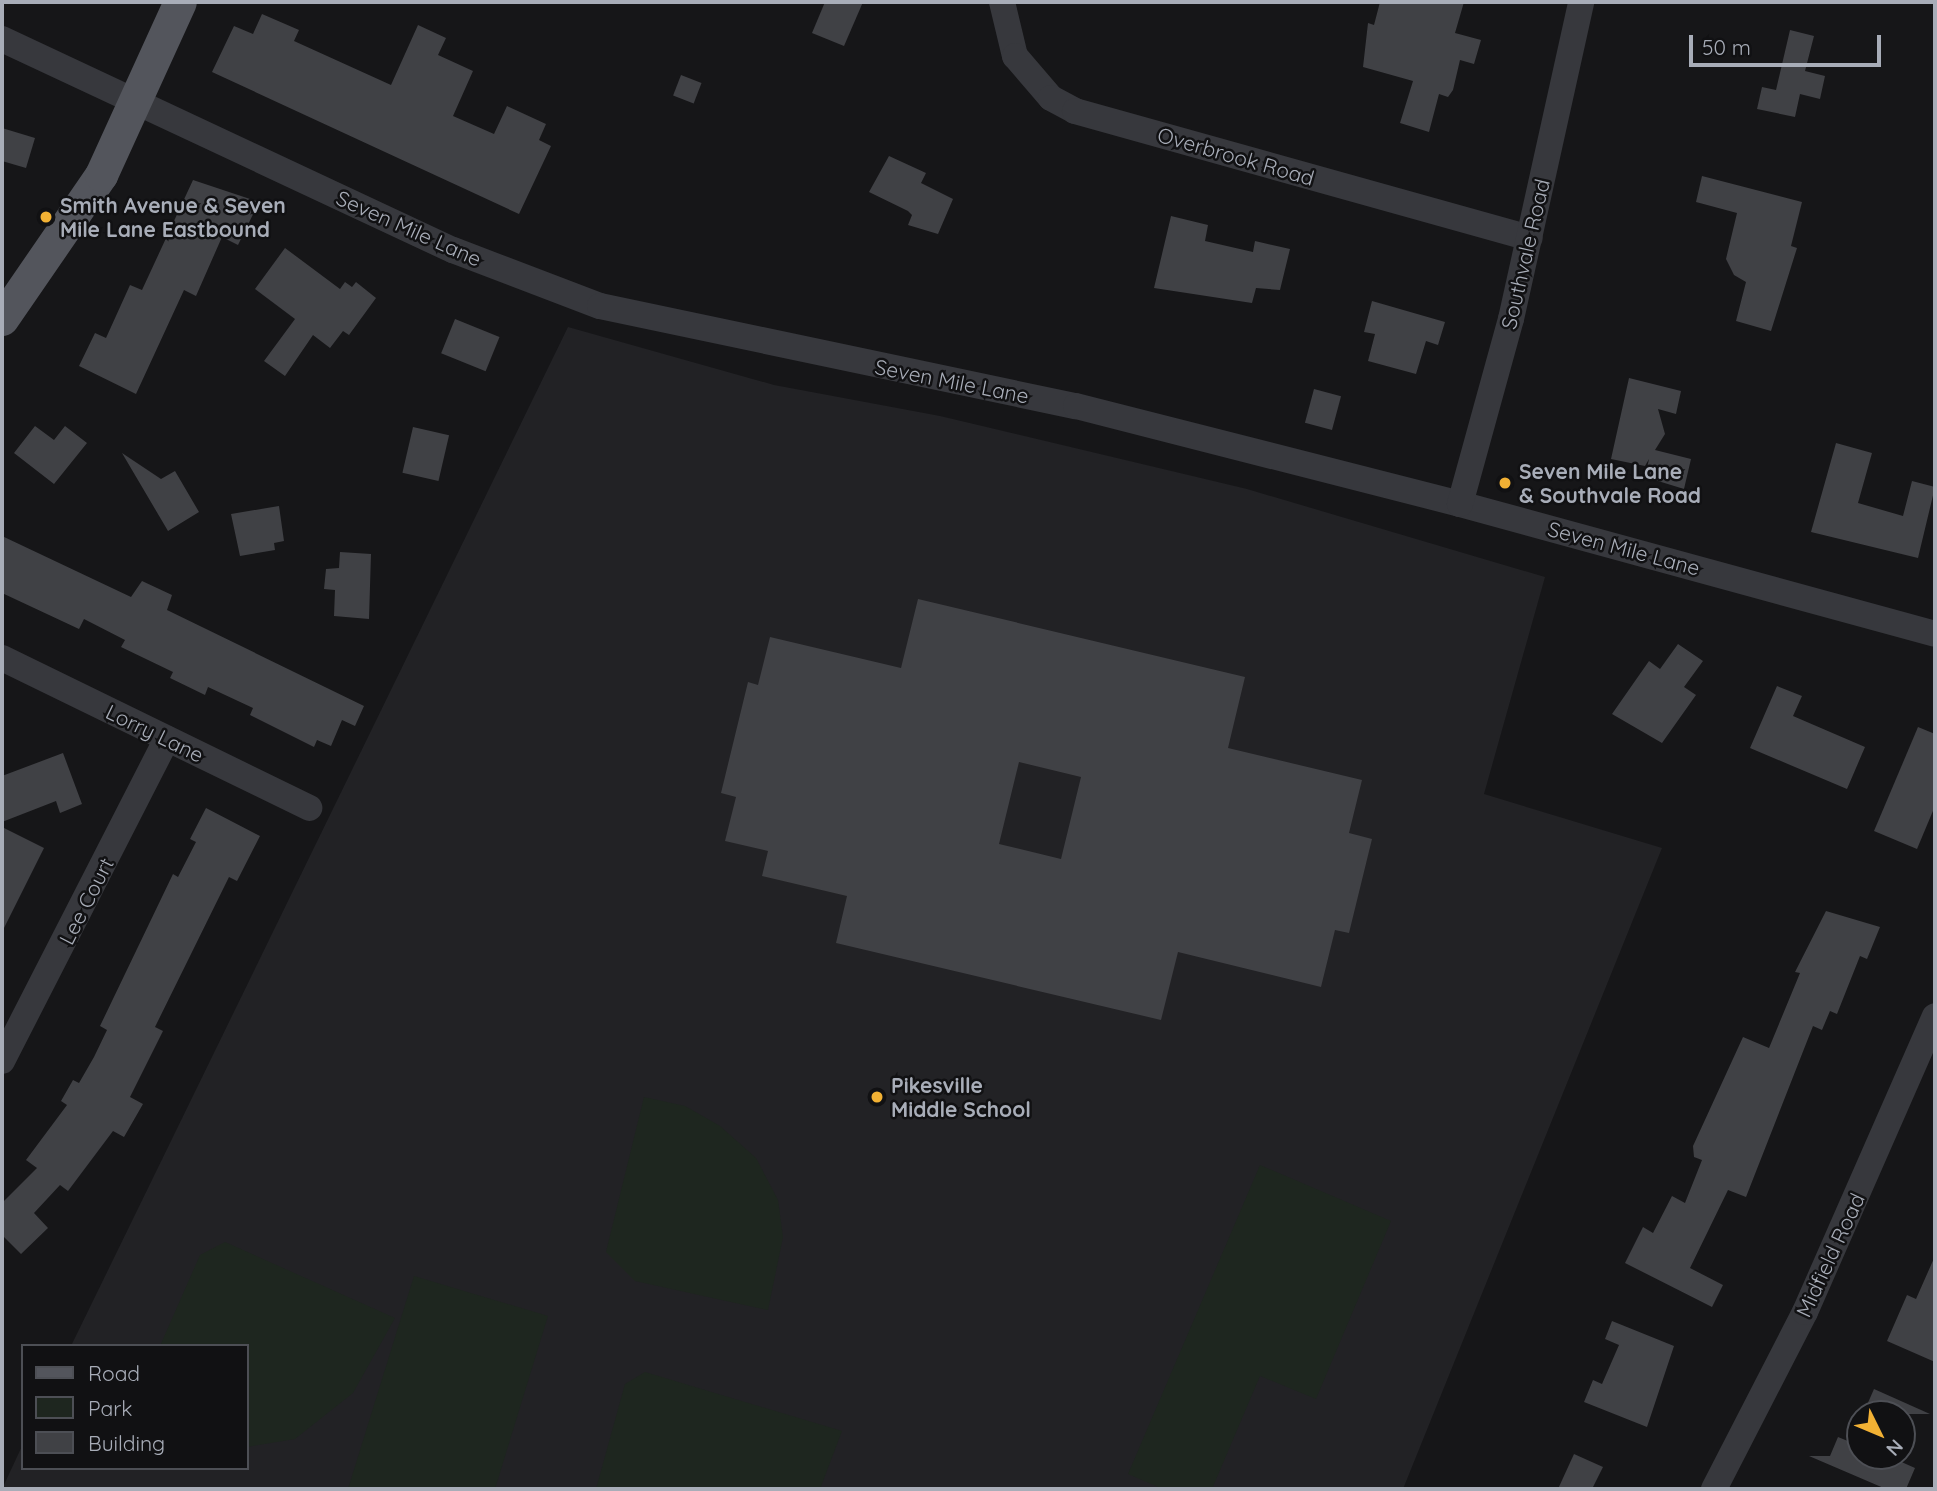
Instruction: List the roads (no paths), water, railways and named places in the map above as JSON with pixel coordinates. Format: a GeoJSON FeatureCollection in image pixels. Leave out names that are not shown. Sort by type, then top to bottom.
{"type":"FeatureCollection","features":[{"type":"Feature","properties":{"kind":"main road"},"geometry":{"type":"LineString","coordinates":[[2,319],[79,213],[135,103],[180,2]]}},
{"type":"Feature","properties":{"kind":"street","name":"Overbrook Road"},"geometry":{"type":"LineString","coordinates":[[1002,2],[1016,56],[1051,98],[1075,111],[1530,238]]}},
{"type":"Feature","properties":{"kind":"street","name":"Southvale Road"},"geometry":{"type":"LineString","coordinates":[[1461,504],[1530,238],[1581,2]]}},
{"type":"Feature","properties":{"kind":"street","name":"Seven Mile Lane"},"geometry":{"type":"LineString","coordinates":[[2,39],[453,250],[600,306],[1076,406],[1461,504],[1935,634]]}},
{"type":"Feature","properties":{"kind":"street","name":"Lorry Lane"},"geometry":{"type":"LineString","coordinates":[[2,658],[309,808]]}},
{"type":"Feature","properties":{"kind":"street","name":"Lee Court"},"geometry":{"type":"LineString","coordinates":[[2,1061],[167,739]]}},
{"type":"Feature","properties":{"kind":"street","name":"Midfield Road"},"geometry":{"type":"LineString","coordinates":[[1714,1489],[1805,1312],[1935,1016]]}},
{"type":"Feature","properties":{"kind":"place","name":"Smith Avenue & Seven Mile Lane Eastbound"},"geometry":{"type":"Point","coordinates":[46,217]}},
{"type":"Feature","properties":{"kind":"place","name":"Seven Mile Lane & Southvale Road"},"geometry":{"type":"Point","coordinates":[1505,483]}},
{"type":"Feature","properties":{"kind":"place","name":"Pikesville Middle School"},"geometry":{"type":"Point","coordinates":[877,1097]}}]}
